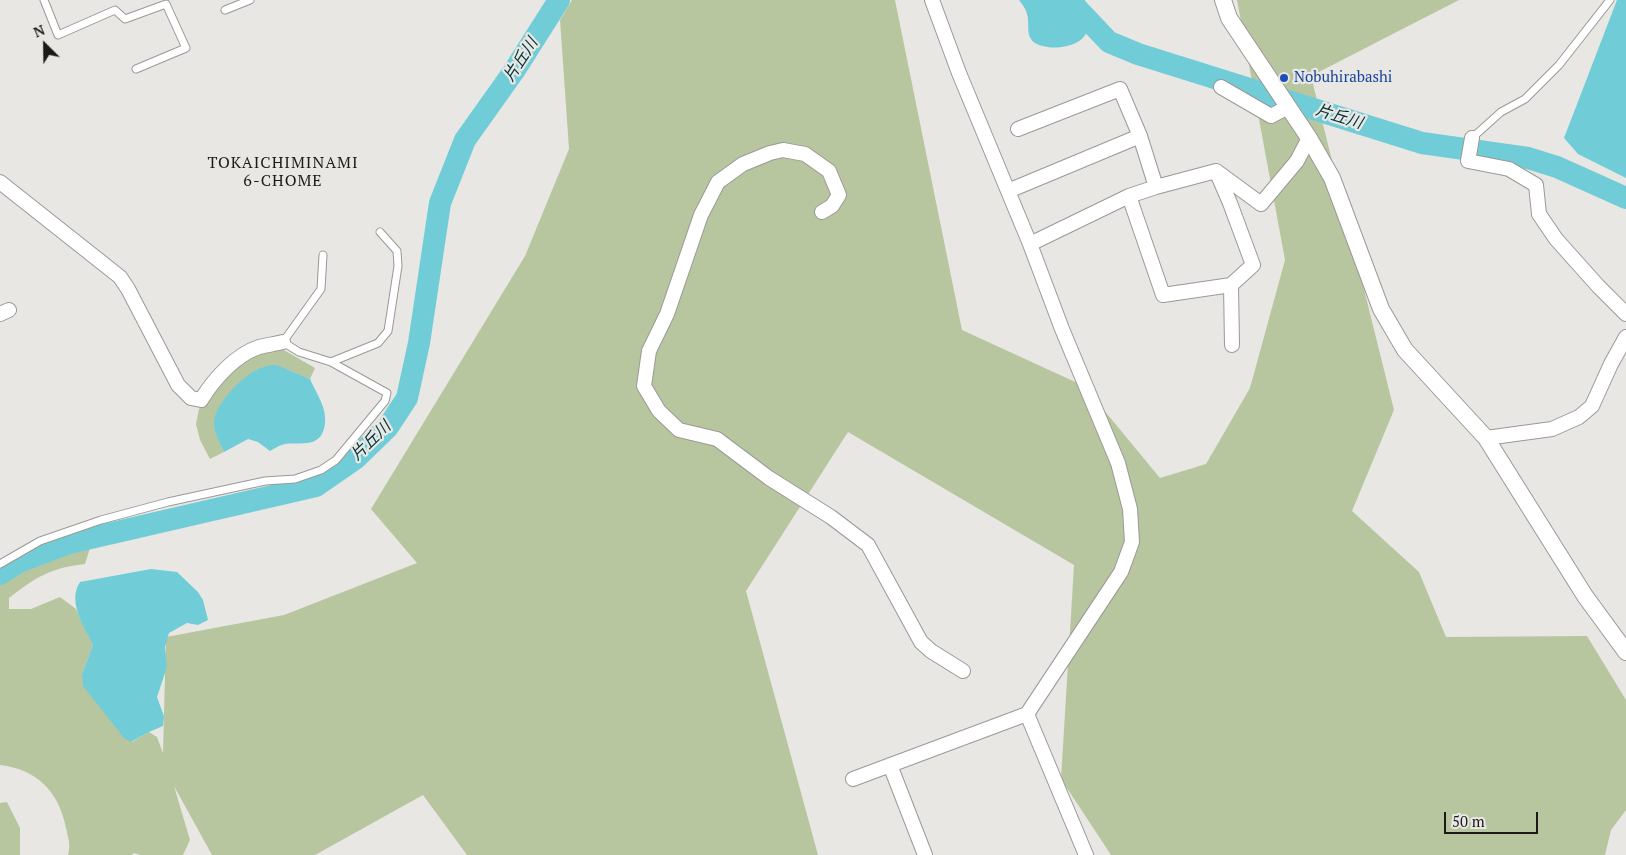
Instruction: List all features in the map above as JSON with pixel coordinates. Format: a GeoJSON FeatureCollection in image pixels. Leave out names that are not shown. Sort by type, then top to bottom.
{"type":"FeatureCollection","features":[{"type":"Feature","properties":{"kind":"street"},"geometry":{"type":"LineString","coordinates":[[853,779],[1026,714],[1121,572],[1132,542],[1130,510],[1118,463],[959,73],[932,0]]}},
{"type":"Feature","properties":{"kind":"street"},"geometry":{"type":"LineString","coordinates":[[1223,0],[1229,18],[1309,138],[1332,178],[1381,309],[1405,350],[1486,438],[1585,596],[1626,652]]}},
{"type":"Feature","properties":{"kind":"street"},"geometry":{"type":"LineString","coordinates":[[1221,86],[1271,116],[1288,107]]}},
{"type":"Feature","properties":{"kind":"street"},"geometry":{"type":"LineString","coordinates":[[1018,129],[1120,89],[1140,136],[1156,187]]}},
{"type":"Feature","properties":{"kind":"street"},"geometry":{"type":"LineString","coordinates":[[1008,191],[1140,136]]}},
{"type":"Feature","properties":{"kind":"street"},"geometry":{"type":"LineString","coordinates":[[1216,171],[1261,204],[1297,161],[1309,138]]}},
{"type":"Feature","properties":{"kind":"street"},"geometry":{"type":"LineString","coordinates":[[1472,138],[1468,161],[1509,169],[1536,185],[1539,214],[1556,239],[1626,314]]}},
{"type":"Feature","properties":{"kind":"street"},"geometry":{"type":"LineString","coordinates":[[822,212],[832,206],[839,195],[829,171],[805,154],[783,150],[770,153],[743,164],[718,182],[701,215],[667,314],[649,350],[644,386],[659,411],[679,430],[717,439],[769,478],[831,517],[868,545],[921,642],[931,651],[962,671]]}},
{"type":"Feature","properties":{"kind":"street"},"geometry":{"type":"LineString","coordinates":[[1030,244],[1129,196],[1216,171]]}},
{"type":"Feature","properties":{"kind":"street"},"geometry":{"type":"LineString","coordinates":[[1129,196],[1163,295],[1231,286],[1253,265],[1230,202],[1216,171]]}},
{"type":"Feature","properties":{"kind":"street"},"geometry":{"type":"LineString","coordinates":[[0,182],[120,277],[178,386],[191,398],[201,400],[224,369],[239,359],[257,348],[282,342]]}},
{"type":"Feature","properties":{"kind":"street"},"geometry":{"type":"LineString","coordinates":[[1231,286],[1232,345]]}},
{"type":"Feature","properties":{"kind":"street"},"geometry":{"type":"LineString","coordinates":[[1486,438],[1552,429],[1579,417],[1592,406],[1626,336]]}},
{"type":"Feature","properties":{"kind":"street"},"geometry":{"type":"LineString","coordinates":[[1026,714],[1086,855]]}},
{"type":"Feature","properties":{"kind":"street"},"geometry":{"type":"LineString","coordinates":[[890,765],[925,855]]}},
{"type":"Feature","properties":{"kind":"lane"},"geometry":{"type":"LineString","coordinates":[[44,0],[58,35],[115,10],[125,19],[166,4],[186,48],[136,69]]}},
{"type":"Feature","properties":{"kind":"lane"},"geometry":{"type":"LineString","coordinates":[[225,10],[250,0]]}},
{"type":"Feature","properties":{"kind":"lane"},"geometry":{"type":"LineString","coordinates":[[1472,138],[1501,112],[1525,99],[1559,65],[1610,0]]}},
{"type":"Feature","properties":{"kind":"lane"},"geometry":{"type":"LineString","coordinates":[[331,362],[378,342],[388,331],[398,266],[397,251],[380,232]]}},
{"type":"Feature","properties":{"kind":"lane"},"geometry":{"type":"LineString","coordinates":[[0,564],[40,541],[102,520],[168,502],[265,481],[295,478],[321,470],[336,460],[385,401],[387,393],[331,362],[299,352],[282,342],[321,289],[323,255]]}},
{"type":"Feature","properties":{"kind":"green space"},"geometry":{"type":"Polygon","coordinates":[[[572,0],[895,0],[962,330],[1084,386],[1160,478],[1206,464],[1250,388],[1285,260],[1237,0],[1459,0],[1311,76],[1394,410],[1352,511],[1419,572],[1446,637],[1587,636],[1626,700],[1626,810],[1611,830],[1605,855],[1111,855],[1061,779],[1074,565],[848,432],[746,591],[818,855],[467,855],[423,795],[315,855],[212,855],[174,786],[190,840],[183,855],[140,855],[134,853],[132,855],[68,855],[69,841],[63,815],[52,793],[44,784],[25,771],[0,765],[0,584],[26,569],[91,545],[85,564],[53,571],[27,584],[9,598],[9,609],[31,609],[60,597],[76,609],[93,645],[82,674],[132,742],[149,732],[157,737],[163,753],[166,637],[284,615],[417,563],[371,509],[525,256],[569,149],[560,20],[572,0]]]}},
{"type":"Feature","properties":{"kind":"green space"},"geometry":{"type":"Polygon","coordinates":[[[266,348],[282,349],[315,368],[310,379],[276,365],[271,365],[214,423],[224,452],[210,459],[200,440],[196,424],[199,409],[227,371],[266,348]]]}},
{"type":"Feature","properties":{"kind":"green space"},"geometry":{"type":"Polygon","coordinates":[[[7,802],[20,828],[20,855],[0,855],[0,803],[7,802]]]}},
{"type":"Feature","properties":{"kind":"water"},"geometry":{"type":"Polygon","coordinates":[[[1019,0],[1085,0],[1088,17],[1086,34],[1081,40],[1066,46],[1049,47],[1035,43],[1030,37],[1028,18],[1019,0]]]}},
{"type":"Feature","properties":{"kind":"water"},"geometry":{"type":"Polygon","coordinates":[[[1617,0],[1626,0],[1626,178],[1578,154],[1564,138],[1617,0]]]}},
{"type":"Feature","properties":{"kind":"water"},"geometry":{"type":"Polygon","coordinates":[[[277,365],[310,379],[323,407],[324,430],[318,439],[313,442],[285,444],[270,451],[258,442],[248,439],[224,452],[214,427],[217,410],[242,380],[256,370],[277,365]]]}},
{"type":"Feature","properties":{"kind":"water"},"geometry":{"type":"Polygon","coordinates":[[[151,569],[177,572],[198,592],[203,600],[208,620],[198,625],[187,623],[169,633],[165,647],[167,667],[157,697],[164,716],[163,726],[131,742],[124,738],[83,686],[82,674],[93,645],[78,614],[75,598],[80,582],[151,569]]]}},
{"type":"Feature","properties":{"kind":"waterway","name":"片丘川"},"geometry":{"type":"LineString","coordinates":[[0,574],[19,562],[69,543],[316,486],[355,459],[388,427],[407,398],[419,343],[440,203],[465,140],[514,71],[559,0]]}},
{"type":"Feature","properties":{"kind":"waterway","name":"片丘川"},"geometry":{"type":"LineString","coordinates":[[1069,0],[1109,42],[1138,54],[1422,143],[1528,158],[1557,167],[1626,198]]}},
{"type":"Feature","properties":{"kind":"place","name":"Nobuhirabashi"},"geometry":{"type":"Point","coordinates":[1284,78]}},
{"type":"Feature","properties":{"kind":"district","name":"TOKAICHIMINAMI 6-CHOME"},"geometry":{"type":"Point","coordinates":[283,172]}}]}
